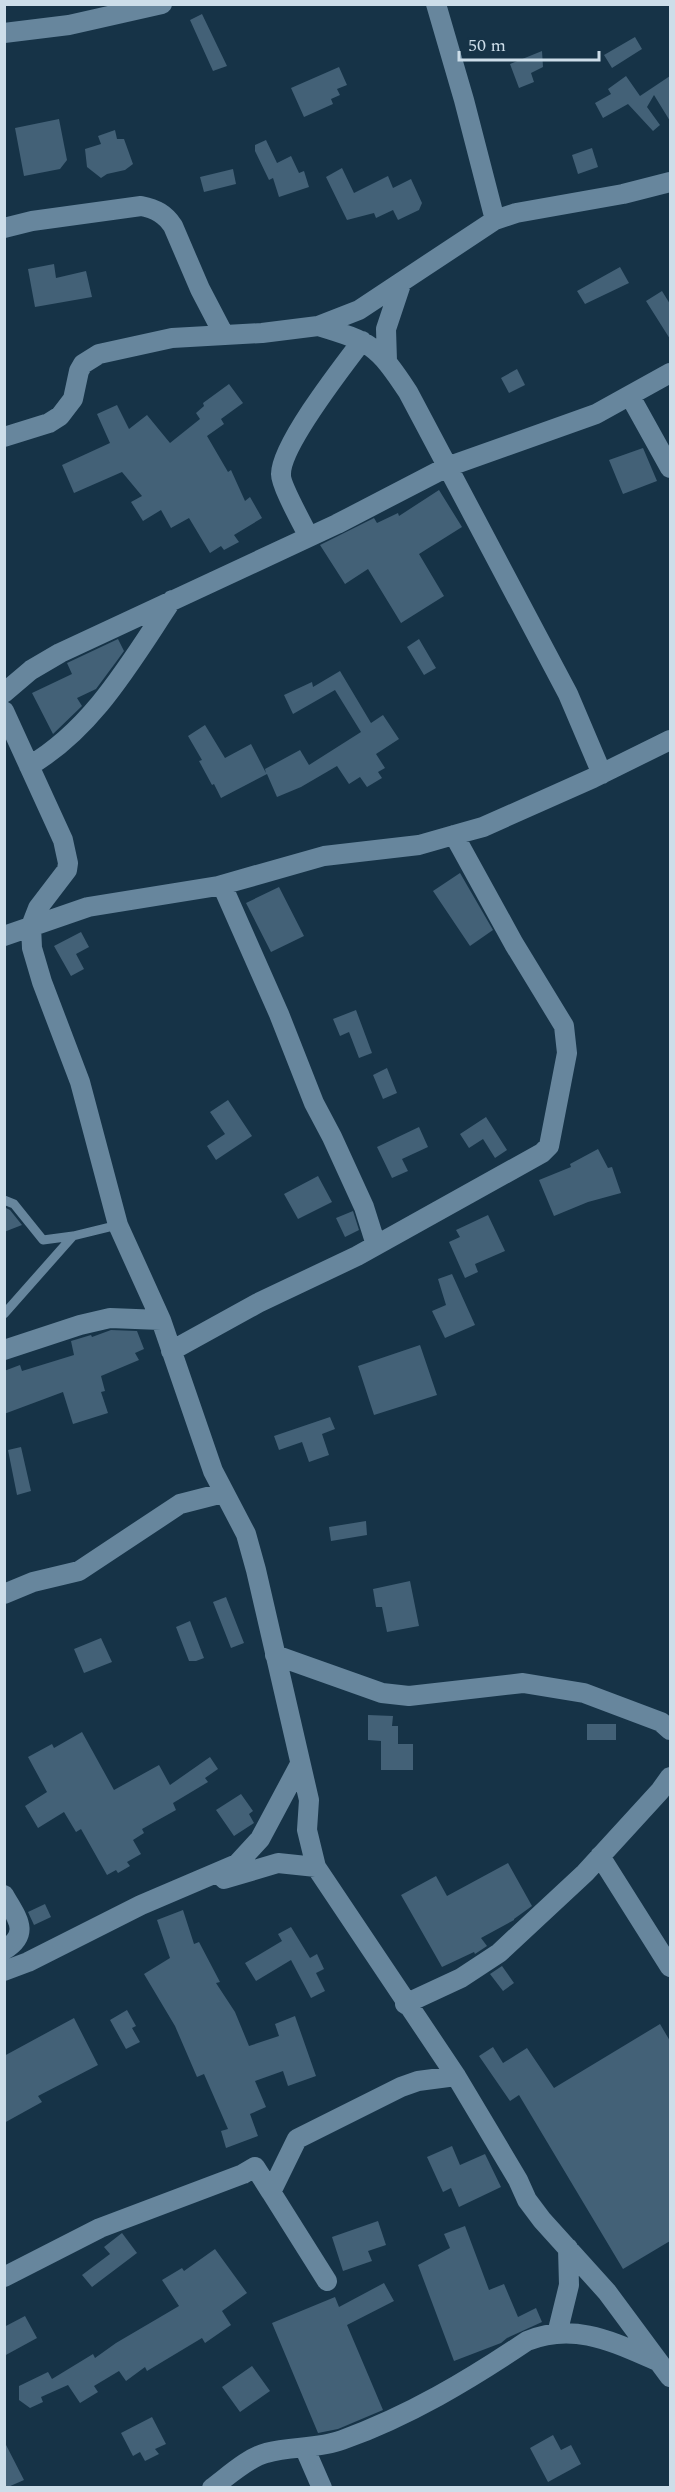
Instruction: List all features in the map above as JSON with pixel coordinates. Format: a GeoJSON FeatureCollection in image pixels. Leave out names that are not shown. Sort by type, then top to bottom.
{"type":"FeatureCollection","features":[{"type":"Feature","properties":{"kind":"street"},"geometry":{"type":"LineString","coordinates":[[4,33],[69,25],[162,4]]}},
{"type":"Feature","properties":{"kind":"street"},"geometry":{"type":"LineString","coordinates":[[435,4],[464,100],[495,220]]}},
{"type":"Feature","properties":{"kind":"street"},"geometry":{"type":"LineString","coordinates":[[4,437],[49,423],[60,416],[73,399],[79,371],[83,364],[99,354],[172,338],[318,326],[359,310],[495,220],[516,213],[623,194],[670,182]]}},
{"type":"Feature","properties":{"kind":"street"},"geometry":{"type":"LineString","coordinates":[[4,228],[70,215],[141,206],[153,208],[167,218],[173,226],[200,289],[224,335]]}},
{"type":"Feature","properties":{"kind":"street"},"geometry":{"type":"LineString","coordinates":[[387,361],[387,329],[400,284]]}},
{"type":"Feature","properties":{"kind":"street"},"geometry":{"type":"LineString","coordinates":[[318,326],[362,341],[374,348],[387,361],[422,416],[568,694],[602,774]]}},
{"type":"Feature","properties":{"kind":"street"},"geometry":{"type":"LineString","coordinates":[[309,537],[281,479],[282,467],[302,427],[325,390],[362,341]]}},
{"type":"Feature","properties":{"kind":"street"},"geometry":{"type":"LineString","coordinates":[[4,693],[31,670],[60,652],[309,537],[447,467],[596,414],[670,373]]}},
{"type":"Feature","properties":{"kind":"street"},"geometry":{"type":"LineString","coordinates":[[630,396],[670,468]]}},
{"type":"Feature","properties":{"kind":"street"},"geometry":{"type":"LineString","coordinates":[[29,766],[47,756],[105,700],[172,600]]}},
{"type":"Feature","properties":{"kind":"street"},"geometry":{"type":"LineString","coordinates":[[4,711],[63,840],[68,863],[63,877],[38,908],[31,926],[32,948],[80,1082],[118,1225],[161,1320],[223,1493],[246,1534],[299,1766],[309,1800],[307,1830],[316,1867],[405,2004],[456,2076],[518,2180],[527,2200],[607,2292],[670,2377]]}},
{"type":"Feature","properties":{"kind":"street"},"geometry":{"type":"LineString","coordinates":[[4,936],[88,907],[222,885],[324,855],[409,847],[454,835],[483,826],[602,774],[670,740]]}},
{"type":"Feature","properties":{"kind":"street"},"geometry":{"type":"LineString","coordinates":[[171,1351],[258,1303],[376,1245],[542,1153],[552,1142],[567,1053],[564,1026],[514,944],[454,835]]}},
{"type":"Feature","properties":{"kind":"street"},"geometry":{"type":"LineString","coordinates":[[222,885],[279,1014],[314,1103],[364,1208],[376,1245]]}},
{"type":"Feature","properties":{"kind":"street"},"geometry":{"type":"LineString","coordinates":[[4,1350],[80,1325],[110,1318],[161,1320]]}},
{"type":"Feature","properties":{"kind":"street"},"geometry":{"type":"LineString","coordinates":[[4,1594],[33,1582],[79,1571],[180,1504],[223,1493]]}},
{"type":"Feature","properties":{"kind":"street"},"geometry":{"type":"LineString","coordinates":[[275,1655],[382,1693],[409,1696],[523,1683],[584,1693],[661,1722],[670,1730]]}},
{"type":"Feature","properties":{"kind":"street"},"geometry":{"type":"LineString","coordinates":[[4,1971],[28,1962],[117,1917],[237,1864],[260,1839],[299,1766]]}},
{"type":"Feature","properties":{"kind":"street"},"geometry":{"type":"LineString","coordinates":[[405,2004],[461,1978],[499,1953],[600,1856],[670,1777]]}},
{"type":"Feature","properties":{"kind":"street"},"geometry":{"type":"LineString","coordinates":[[600,1856],[670,1967]]}},
{"type":"Feature","properties":{"kind":"street"},"geometry":{"type":"LineString","coordinates":[[117,1917],[221,1879],[278,1863],[316,1867]]}},
{"type":"Feature","properties":{"kind":"street"},"geometry":{"type":"LineString","coordinates":[[4,1895],[21,1927],[14,1944],[4,1950]]}},
{"type":"Feature","properties":{"kind":"street"},"geometry":{"type":"LineString","coordinates":[[271,2192],[297,2139],[401,2087],[418,2081],[456,2076]]}},
{"type":"Feature","properties":{"kind":"street"},"geometry":{"type":"LineString","coordinates":[[4,2277],[100,2228],[243,2174],[255,2167],[327,2281]]}},
{"type":"Feature","properties":{"kind":"street"},"geometry":{"type":"LineString","coordinates":[[556,2334],[568,2284],[568,2248]]}},
{"type":"Feature","properties":{"kind":"street"},"geometry":{"type":"LineString","coordinates":[[212,2487],[266,2453],[305,2449],[340,2441],[401,2415],[469,2380],[527,2341],[537,2337],[580,2333],[598,2336],[657,2361]]}},
{"type":"Feature","properties":{"kind":"street"},"geometry":{"type":"LineString","coordinates":[[305,2449],[322,2487]]}},
{"type":"Feature","properties":{"kind":"lane"},"geometry":{"type":"LineString","coordinates":[[4,1200],[14,1204],[40,1239],[49,1240],[73,1236],[118,1225]]}},
{"type":"Feature","properties":{"kind":"lane"},"geometry":{"type":"LineString","coordinates":[[4,1314],[73,1236]]}},
{"type":"Feature","properties":{"kind":"building"},"geometry":{"type":"Polygon","coordinates":[[[202,14],[227,66],[213,71],[190,20],[202,14]]]}},
{"type":"Feature","properties":{"kind":"building"},"geometry":{"type":"Polygon","coordinates":[[[635,37],[642,49],[612,68],[604,55],[635,37]]]}},
{"type":"Feature","properties":{"kind":"building"},"geometry":{"type":"Polygon","coordinates":[[[542,51],[543,67],[531,73],[534,82],[519,88],[510,64],[542,51]]]}},
{"type":"Feature","properties":{"kind":"building"},"geometry":{"type":"Polygon","coordinates":[[[339,67],[347,85],[337,89],[340,95],[331,99],[333,104],[304,117],[291,88],[339,67]]]}},
{"type":"Feature","properties":{"kind":"building"},"geometry":{"type":"Polygon","coordinates":[[[626,76],[640,96],[670,76],[670,121],[654,95],[647,107],[660,125],[653,131],[628,104],[603,118],[595,103],[611,94],[608,89],[626,76]]]}},
{"type":"Feature","properties":{"kind":"building"},"geometry":{"type":"Polygon","coordinates":[[[59,119],[67,160],[60,169],[24,176],[15,128],[59,119]]]}},
{"type":"Feature","properties":{"kind":"building"},"geometry":{"type":"Polygon","coordinates":[[[115,130],[117,139],[124,139],[133,164],[125,170],[107,174],[101,178],[87,167],[85,149],[101,144],[98,136],[115,130]]]}},
{"type":"Feature","properties":{"kind":"building"},"geometry":{"type":"Polygon","coordinates":[[[266,140],[277,163],[291,156],[299,173],[304,171],[309,187],[279,197],[273,178],[269,180],[255,151],[255,145],[266,140]]]}},
{"type":"Feature","properties":{"kind":"building"},"geometry":{"type":"Polygon","coordinates":[[[592,148],[598,167],[578,174],[572,155],[592,148]]]}},
{"type":"Feature","properties":{"kind":"building"},"geometry":{"type":"Polygon","coordinates":[[[342,168],[354,193],[388,176],[393,188],[411,179],[422,203],[419,210],[398,220],[393,210],[376,218],[374,213],[347,220],[326,177],[342,168]]]}},
{"type":"Feature","properties":{"kind":"building"},"geometry":{"type":"Polygon","coordinates":[[[233,169],[236,184],[204,192],[200,177],[233,169]]]}},
{"type":"Feature","properties":{"kind":"building"},"geometry":{"type":"Polygon","coordinates":[[[54,264],[56,278],[86,271],[92,297],[35,307],[28,269],[54,264]]]}},
{"type":"Feature","properties":{"kind":"building"},"geometry":{"type":"Polygon","coordinates":[[[620,267],[629,283],[585,304],[577,291],[620,267]]]}},
{"type":"Feature","properties":{"kind":"building"},"geometry":{"type":"Polygon","coordinates":[[[662,291],[670,304],[670,339],[646,301],[662,291]]]}},
{"type":"Feature","properties":{"kind":"building"},"geometry":{"type":"Polygon","coordinates":[[[517,369],[525,385],[509,393],[501,378],[517,369]]]}},
{"type":"Feature","properties":{"kind":"building"},"geometry":{"type":"Polygon","coordinates":[[[229,384],[243,403],[221,419],[224,424],[207,436],[228,472],[231,470],[245,501],[250,497],[262,518],[234,535],[239,542],[224,550],[221,546],[210,553],[189,518],[171,528],[161,510],[143,521],[131,502],[142,496],[122,472],[74,493],[62,465],[110,443],[97,414],[117,405],[129,429],[147,415],[170,443],[200,419],[196,413],[204,406],[203,403],[229,384]]]}},
{"type":"Feature","properties":{"kind":"building"},"geometry":{"type":"Polygon","coordinates":[[[643,448],[657,481],[623,494],[609,460],[643,448]]]}},
{"type":"Feature","properties":{"kind":"building"},"geometry":{"type":"Polygon","coordinates":[[[439,490],[462,527],[419,554],[444,596],[401,623],[368,569],[345,584],[320,545],[374,518],[377,523],[398,513],[399,516],[439,490]]]}},
{"type":"Feature","properties":{"kind":"building"},"geometry":{"type":"Polygon","coordinates":[[[118,639],[124,651],[96,689],[77,698],[82,706],[53,734],[32,693],[72,674],[67,663],[118,639]]]}},
{"type":"Feature","properties":{"kind":"building"},"geometry":{"type":"Polygon","coordinates":[[[419,639],[436,668],[424,675],[407,647],[419,639]]]}},
{"type":"Feature","properties":{"kind":"building"},"geometry":{"type":"Polygon","coordinates":[[[340,671],[371,723],[383,715],[399,739],[376,754],[385,768],[378,772],[382,778],[367,787],[360,777],[349,784],[337,766],[301,787],[277,797],[267,774],[221,798],[199,761],[202,760],[188,736],[205,725],[225,758],[251,744],[266,773],[265,769],[300,750],[309,765],[361,732],[335,690],[293,714],[284,695],[312,682],[313,687],[340,671]]]}},
{"type":"Feature","properties":{"kind":"building"},"geometry":{"type":"Polygon","coordinates":[[[460,873],[493,930],[470,946],[433,891],[460,873]]]}},
{"type":"Feature","properties":{"kind":"building"},"geometry":{"type":"Polygon","coordinates":[[[279,887],[304,936],[271,952],[246,903],[279,887]]]}},
{"type":"Feature","properties":{"kind":"building"},"geometry":{"type":"Polygon","coordinates":[[[81,932],[89,947],[76,954],[84,969],[71,976],[54,946],[81,932]]]}},
{"type":"Feature","properties":{"kind":"building"},"geometry":{"type":"Polygon","coordinates":[[[356,1010],[372,1053],[359,1058],[349,1032],[340,1036],[333,1019],[356,1010]]]}},
{"type":"Feature","properties":{"kind":"building"},"geometry":{"type":"Polygon","coordinates":[[[387,1068],[397,1093],[383,1099],[373,1075],[387,1068]]]}},
{"type":"Feature","properties":{"kind":"building"},"geometry":{"type":"Polygon","coordinates":[[[228,1100],[252,1136],[216,1160],[207,1146],[225,1134],[210,1112],[228,1100]]]}},
{"type":"Feature","properties":{"kind":"building"},"geometry":{"type":"Polygon","coordinates":[[[486,1117],[507,1150],[495,1158],[483,1139],[469,1148],[460,1134],[486,1117]]]}},
{"type":"Feature","properties":{"kind":"building"},"geometry":{"type":"Polygon","coordinates":[[[419,1127],[428,1147],[402,1159],[408,1171],[392,1178],[377,1147],[419,1127]]]}},
{"type":"Feature","properties":{"kind":"building"},"geometry":{"type":"Polygon","coordinates":[[[598,1149],[608,1168],[612,1167],[621,1193],[588,1202],[554,1216],[539,1180],[571,1167],[570,1164],[598,1149]]]}},
{"type":"Feature","properties":{"kind":"building"},"geometry":{"type":"Polygon","coordinates":[[[318,1176],[332,1202],[298,1219],[284,1194],[318,1176]]]}},
{"type":"Feature","properties":{"kind":"building"},"geometry":{"type":"Polygon","coordinates":[[[4,1207],[10,1210],[22,1225],[4,1232],[4,1207]]]}},
{"type":"Feature","properties":{"kind":"building"},"geometry":{"type":"Polygon","coordinates":[[[353,1211],[359,1230],[345,1237],[336,1218],[353,1211]]]}},
{"type":"Feature","properties":{"kind":"building"},"geometry":{"type":"Polygon","coordinates":[[[488,1215],[505,1251],[475,1264],[478,1272],[465,1278],[449,1242],[460,1237],[456,1230],[488,1215]]]}},
{"type":"Feature","properties":{"kind":"building"},"geometry":{"type":"Polygon","coordinates":[[[452,1274],[475,1325],[445,1338],[432,1311],[446,1305],[438,1279],[452,1274]]]}},
{"type":"Feature","properties":{"kind":"building"},"geometry":{"type":"Polygon","coordinates":[[[111,1330],[137,1331],[144,1349],[135,1353],[139,1360],[101,1376],[105,1391],[101,1392],[108,1413],[73,1424],[63,1392],[4,1414],[4,1371],[20,1365],[22,1371],[74,1355],[71,1341],[111,1330]]]}},
{"type":"Feature","properties":{"kind":"building"},"geometry":{"type":"Polygon","coordinates":[[[420,1345],[437,1395],[374,1415],[358,1366],[420,1345]]]}},
{"type":"Feature","properties":{"kind":"building"},"geometry":{"type":"Polygon","coordinates":[[[330,1417],[335,1429],[322,1434],[329,1455],[309,1462],[302,1442],[279,1450],[274,1436],[330,1417]]]}},
{"type":"Feature","properties":{"kind":"building"},"geometry":{"type":"Polygon","coordinates":[[[21,1447],[31,1491],[17,1495],[8,1450],[21,1447]]]}},
{"type":"Feature","properties":{"kind":"building"},"geometry":{"type":"Polygon","coordinates":[[[366,1521],[367,1535],[331,1541],[329,1527],[366,1521]]]}},
{"type":"Feature","properties":{"kind":"building"},"geometry":{"type":"Polygon","coordinates":[[[410,1581],[419,1626],[387,1632],[382,1607],[376,1607],[373,1589],[410,1581]]]}},
{"type":"Feature","properties":{"kind":"building"},"geometry":{"type":"Polygon","coordinates":[[[226,1597],[244,1643],[231,1648],[213,1602],[226,1597]]]}},
{"type":"Feature","properties":{"kind":"building"},"geometry":{"type":"Polygon","coordinates":[[[190,1621],[204,1658],[196,1661],[189,1661],[176,1627],[190,1621]]]}},
{"type":"Feature","properties":{"kind":"building"},"geometry":{"type":"Polygon","coordinates":[[[101,1638],[112,1662],[84,1673],[74,1649],[101,1638]]]}},
{"type":"Feature","properties":{"kind":"building"},"geometry":{"type":"Polygon","coordinates":[[[368,1715],[393,1716],[392,1726],[398,1726],[398,1744],[413,1744],[413,1770],[381,1770],[381,1741],[368,1740],[368,1715]]]}},
{"type":"Feature","properties":{"kind":"building"},"geometry":{"type":"Polygon","coordinates":[[[587,1724],[616,1724],[616,1740],[587,1740],[587,1724]]]}},
{"type":"Feature","properties":{"kind":"building"},"geometry":{"type":"Polygon","coordinates":[[[82,1732],[114,1790],[159,1765],[170,1785],[210,1757],[218,1769],[205,1778],[208,1782],[173,1803],[176,1810],[142,1829],[144,1833],[133,1840],[141,1854],[127,1862],[130,1866],[118,1873],[116,1870],[107,1875],[81,1829],[76,1832],[64,1812],[38,1828],[25,1806],[47,1792],[28,1757],[52,1744],[54,1748],[82,1732]]]}},
{"type":"Feature","properties":{"kind":"building"},"geometry":{"type":"Polygon","coordinates":[[[241,1794],[253,1811],[249,1814],[254,1823],[234,1836],[216,1810],[241,1794]]]}},
{"type":"Feature","properties":{"kind":"building"},"geometry":{"type":"Polygon","coordinates":[[[508,1863],[532,1906],[514,1920],[481,1938],[487,1946],[475,1954],[474,1952],[442,1967],[401,1895],[436,1876],[447,1896],[508,1863]]]}},
{"type":"Feature","properties":{"kind":"building"},"geometry":{"type":"Polygon","coordinates":[[[45,1904],[51,1917],[34,1925],[28,1912],[45,1904]]]}},
{"type":"Feature","properties":{"kind":"building"},"geometry":{"type":"Polygon","coordinates":[[[183,1910],[194,1944],[199,1942],[220,1982],[216,1983],[235,2012],[249,2046],[279,2036],[275,2024],[295,2016],[316,2076],[288,2086],[283,2071],[255,2081],[266,2107],[250,2114],[258,2136],[226,2148],[221,2131],[228,2129],[204,2074],[197,2077],[175,2026],[144,1974],[170,1958],[157,1920],[183,1910]]]}},
{"type":"Feature","properties":{"kind":"building"},"geometry":{"type":"Polygon","coordinates":[[[291,1927],[310,1958],[317,1954],[324,1969],[316,1973],[325,1991],[311,1998],[291,1960],[256,1981],[245,1963],[282,1941],[278,1934],[291,1927]]]}},
{"type":"Feature","properties":{"kind":"building"},"geometry":{"type":"Polygon","coordinates":[[[502,1966],[514,1983],[503,1991],[490,1974],[502,1966]]]}},
{"type":"Feature","properties":{"kind":"building"},"geometry":{"type":"Polygon","coordinates":[[[127,2010],[136,2026],[132,2028],[140,2042],[126,2049],[110,2020],[127,2010]]]}},
{"type":"Feature","properties":{"kind":"building"},"geometry":{"type":"Polygon","coordinates":[[[74,2018],[98,2065],[38,2096],[42,2102],[4,2123],[4,2056],[74,2018]]]}},
{"type":"Feature","properties":{"kind":"building"},"geometry":{"type":"Polygon","coordinates":[[[660,2024],[670,2041],[670,2241],[623,2269],[519,2095],[510,2101],[479,2056],[493,2047],[503,2063],[527,2048],[554,2088],[660,2024]]]}},
{"type":"Feature","properties":{"kind":"building"},"geometry":{"type":"Polygon","coordinates":[[[452,2146],[460,2165],[485,2154],[501,2187],[459,2207],[451,2188],[443,2192],[427,2157],[452,2146]]]}},
{"type":"Feature","properties":{"kind":"building"},"geometry":{"type":"Polygon","coordinates":[[[378,2221],[386,2245],[368,2251],[372,2261],[343,2271],[332,2237],[378,2221]]]}},
{"type":"Feature","properties":{"kind":"building"},"geometry":{"type":"Polygon","coordinates":[[[465,2226],[489,2290],[504,2284],[518,2317],[536,2308],[542,2322],[501,2343],[454,2361],[418,2265],[450,2248],[444,2234],[465,2226]]]}},
{"type":"Feature","properties":{"kind":"building"},"geometry":{"type":"Polygon","coordinates":[[[122,2233],[137,2253],[92,2287],[82,2275],[110,2254],[104,2247],[122,2233]]]}},
{"type":"Feature","properties":{"kind":"building"},"geometry":{"type":"Polygon","coordinates":[[[215,2249],[247,2293],[222,2311],[231,2325],[205,2343],[202,2338],[147,2371],[145,2367],[126,2381],[119,2371],[94,2386],[98,2392],[80,2403],[68,2385],[41,2397],[43,2402],[30,2408],[19,2400],[19,2386],[48,2372],[52,2379],[93,2354],[95,2358],[179,2306],[162,2280],[182,2268],[184,2271],[215,2249]]]}},
{"type":"Feature","properties":{"kind":"building"},"geometry":{"type":"Polygon","coordinates":[[[384,2283],[394,2301],[347,2325],[383,2410],[338,2429],[318,2433],[272,2323],[335,2297],[339,2307],[384,2283]]]}},
{"type":"Feature","properties":{"kind":"building"},"geometry":{"type":"Polygon","coordinates":[[[25,2316],[37,2338],[4,2356],[4,2327],[25,2316]]]}},
{"type":"Feature","properties":{"kind":"building"},"geometry":{"type":"Polygon","coordinates":[[[252,2366],[270,2391],[240,2412],[222,2387],[252,2366]]]}},
{"type":"Feature","properties":{"kind":"building"},"geometry":{"type":"Polygon","coordinates":[[[152,2417],[166,2444],[155,2449],[159,2454],[145,2461],[140,2452],[133,2456],[121,2433],[152,2417]]]}},
{"type":"Feature","properties":{"kind":"building"},"geometry":{"type":"Polygon","coordinates":[[[553,2435],[561,2450],[571,2445],[581,2464],[548,2482],[530,2448],[553,2435]]]}},
{"type":"Feature","properties":{"kind":"building"},"geometry":{"type":"Polygon","coordinates":[[[4,2441],[24,2480],[8,2487],[4,2487],[4,2441]]]}}]}
